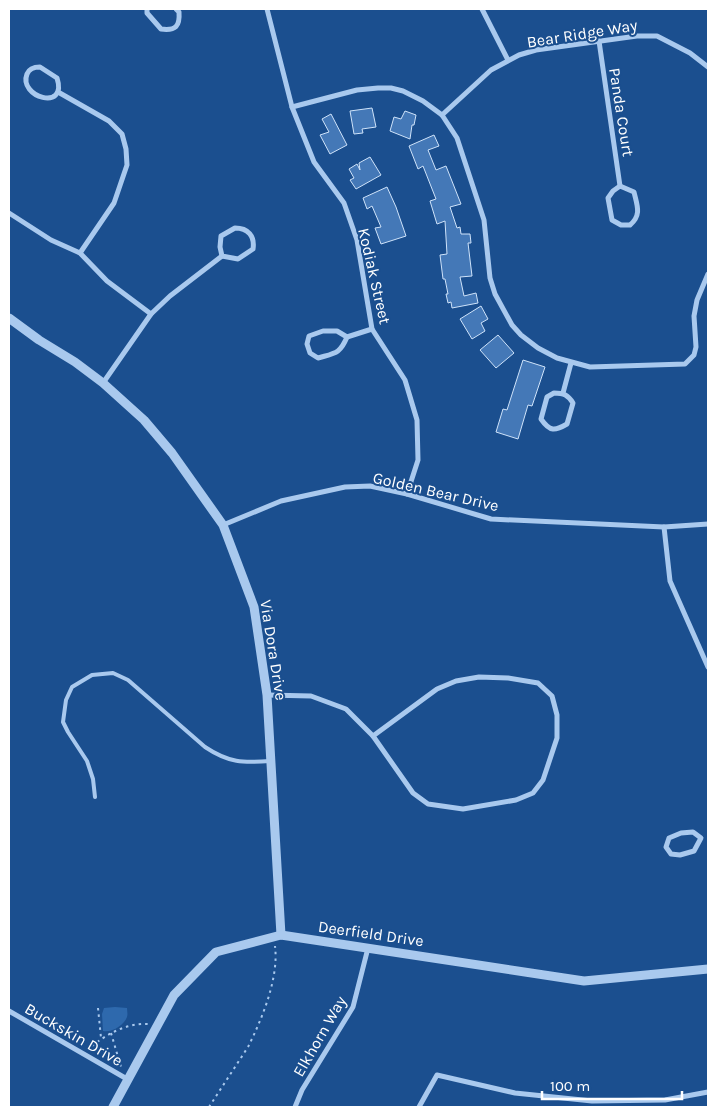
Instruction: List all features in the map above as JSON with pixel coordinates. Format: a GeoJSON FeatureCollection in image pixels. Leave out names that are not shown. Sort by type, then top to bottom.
{"type":"FeatureCollection","features":[{"type":"Feature","properties":{"kind":"street"},"geometry":{"type":"LineString","coordinates":[[147,9],[147,13],[161,29],[169,30],[175,28],[179,22],[179,12],[176,9]]}},
{"type":"Feature","properties":{"kind":"street","name":"Kodiak Street"},"geometry":{"type":"LineString","coordinates":[[267,9],[292,107],[314,162],[344,203],[357,240],[372,329],[405,380],[417,420],[418,460],[407,494]]}},
{"type":"Feature","properties":{"kind":"street"},"geometry":{"type":"LineString","coordinates":[[482,9],[508,60]]}},
{"type":"Feature","properties":{"kind":"street","name":"Bear Ridge Way"},"geometry":{"type":"LineString","coordinates":[[442,116],[491,70],[508,60],[536,50],[637,36],[657,36],[690,53],[708,67]]}},
{"type":"Feature","properties":{"kind":"street","name":"Panda Court"},"geometry":{"type":"LineString","coordinates":[[599,41],[620,186]]}},
{"type":"Feature","properties":{"kind":"street"},"geometry":{"type":"LineString","coordinates":[[40,67],[57,78],[60,85],[58,92],[53,98],[45,99],[28,89],[26,82],[27,73],[33,68],[40,67]]}},
{"type":"Feature","properties":{"kind":"street"},"geometry":{"type":"LineString","coordinates":[[292,107],[358,90],[391,88],[416,96],[442,116],[457,138],[479,203],[484,220],[490,278],[502,310],[521,335],[538,348],[556,358],[571,363],[601,368],[685,364],[694,355],[696,347],[694,316],[696,300],[708,274]]}},
{"type":"Feature","properties":{"kind":"street"},"geometry":{"type":"LineString","coordinates":[[58,92],[110,121],[122,134],[126,149],[127,165],[114,204],[80,253]]}},
{"type":"Feature","properties":{"kind":"street"},"geometry":{"type":"LineString","coordinates":[[620,186],[634,192],[639,212],[635,221],[630,225],[621,225],[612,220],[608,198],[620,186]]}},
{"type":"Feature","properties":{"kind":"street"},"geometry":{"type":"LineString","coordinates":[[9,213],[51,240],[80,253],[106,281],[151,314]]}},
{"type":"Feature","properties":{"kind":"street"},"geometry":{"type":"LineString","coordinates":[[103,383],[151,314],[170,296],[222,256],[238,259],[253,249],[254,242],[251,234],[243,228],[235,228],[221,236],[220,247],[222,256]]}},
{"type":"Feature","properties":{"kind":"street","name":"Via Dora Drive"},"geometry":{"type":"LineString","coordinates":[[9,318],[103,383],[144,420],[172,452],[223,525],[254,606],[267,695],[277,936]]}},
{"type":"Feature","properties":{"kind":"street"},"geometry":{"type":"LineString","coordinates":[[347,337],[337,331],[323,331],[309,336],[307,344],[310,353],[318,358],[333,354],[342,348],[347,337],[372,329]]}},
{"type":"Feature","properties":{"kind":"street"},"geometry":{"type":"LineString","coordinates":[[563,393],[571,363]]}},
{"type":"Feature","properties":{"kind":"street"},"geometry":{"type":"LineString","coordinates":[[554,393],[563,393],[569,396],[573,402],[567,424],[560,428],[552,429],[546,427],[541,419],[547,397],[554,393]]}},
{"type":"Feature","properties":{"kind":"street","name":"Golden Bear Drive"},"geometry":{"type":"LineString","coordinates":[[223,525],[281,501],[344,487],[370,486],[407,494],[490,519],[664,527],[708,524]]}},
{"type":"Feature","properties":{"kind":"street"},"geometry":{"type":"LineString","coordinates":[[664,527],[670,581],[708,667]]}},
{"type":"Feature","properties":{"kind":"street"},"geometry":{"type":"LineString","coordinates":[[267,695],[311,696],[346,710],[374,736],[412,792],[428,804],[463,809],[516,800],[533,792],[543,780],[557,738],[557,715],[552,696],[538,683],[508,678],[479,677],[456,681],[437,689],[374,736]]}},
{"type":"Feature","properties":{"kind":"street"},"geometry":{"type":"LineString","coordinates":[[701,838],[693,832],[681,834],[670,838],[666,847],[671,854],[680,855],[694,851],[701,838],[708,835]]}},
{"type":"Feature","properties":{"kind":"street","name":"Deerfield Drive"},"geometry":{"type":"LineString","coordinates":[[113,1107],[125,1078],[174,995],[216,952],[277,936],[368,948],[584,982],[708,969]]}},
{"type":"Feature","properties":{"kind":"street","name":"Elkhorn Way"},"geometry":{"type":"LineString","coordinates":[[296,1107],[302,1090],[353,1007],[368,948]]}},
{"type":"Feature","properties":{"kind":"street","name":"Buckskin Drive"},"geometry":{"type":"LineString","coordinates":[[9,1010],[125,1078]]}},
{"type":"Feature","properties":{"kind":"street"},"geometry":{"type":"LineString","coordinates":[[419,1107],[437,1075],[515,1093],[592,1102],[665,1100],[708,1092]]}},
{"type":"Feature","properties":{"kind":"lane"},"geometry":{"type":"LineString","coordinates":[[95,797],[88,761],[63,722],[66,700],[72,687],[92,675],[112,673],[128,680],[205,748],[218,756],[237,762],[270,762]]}},
{"type":"Feature","properties":{"kind":"path"},"geometry":{"type":"LineString","coordinates":[[209,1107],[248,1047],[261,1018],[273,975],[277,936]]}},
{"type":"Feature","properties":{"kind":"path"},"geometry":{"type":"LineString","coordinates":[[98,1008],[101,1039]]}},
{"type":"Feature","properties":{"kind":"path"},"geometry":{"type":"LineString","coordinates":[[83,1054],[111,1033],[137,1023],[158,1024]]}},
{"type":"Feature","properties":{"kind":"path"},"geometry":{"type":"LineString","coordinates":[[111,1033],[125,1078]]}},
{"type":"Feature","properties":{"kind":"shaded area"},"geometry":{"type":"Polygon","coordinates":[[[104,1008],[127,1008],[127,1017],[117,1028],[103,1031],[102,1014],[104,1008]]]}},
{"type":"Feature","properties":{"kind":"building"},"geometry":{"type":"Polygon","coordinates":[[[372,108],[376,127],[362,129],[363,133],[354,134],[350,111],[372,108]]]}},
{"type":"Feature","properties":{"kind":"building"},"geometry":{"type":"Polygon","coordinates":[[[405,111],[416,115],[410,139],[390,131],[394,117],[401,119],[405,111]]]}},
{"type":"Feature","properties":{"kind":"building"},"geometry":{"type":"Polygon","coordinates":[[[331,114],[347,145],[330,154],[320,135],[329,132],[322,119],[331,114]]]}},
{"type":"Feature","properties":{"kind":"building"},"geometry":{"type":"Polygon","coordinates":[[[434,135],[439,146],[428,150],[436,170],[446,166],[461,204],[450,207],[457,228],[460,227],[461,234],[470,234],[471,243],[468,243],[472,276],[460,277],[464,296],[476,293],[478,303],[452,308],[451,302],[448,303],[440,255],[447,254],[445,221],[437,224],[430,201],[436,199],[423,166],[418,169],[409,146],[434,135]]]}},
{"type":"Feature","properties":{"kind":"building"},"geometry":{"type":"Polygon","coordinates":[[[370,157],[381,175],[356,189],[350,180],[354,178],[349,169],[357,164],[360,170],[359,163],[370,157]]]}},
{"type":"Feature","properties":{"kind":"building"},"geometry":{"type":"Polygon","coordinates":[[[387,187],[406,236],[381,244],[375,228],[381,227],[372,206],[367,209],[363,198],[387,187]]]}},
{"type":"Feature","properties":{"kind":"building"},"geometry":{"type":"Polygon","coordinates":[[[481,306],[488,319],[481,323],[485,331],[472,339],[460,319],[481,306]]]}},
{"type":"Feature","properties":{"kind":"building"},"geometry":{"type":"Polygon","coordinates":[[[498,335],[514,353],[496,368],[480,350],[498,335]]]}},
{"type":"Feature","properties":{"kind":"building"},"geometry":{"type":"Polygon","coordinates":[[[523,360],[545,367],[532,406],[528,405],[518,439],[496,432],[503,409],[507,410],[523,360]]]}}]}
